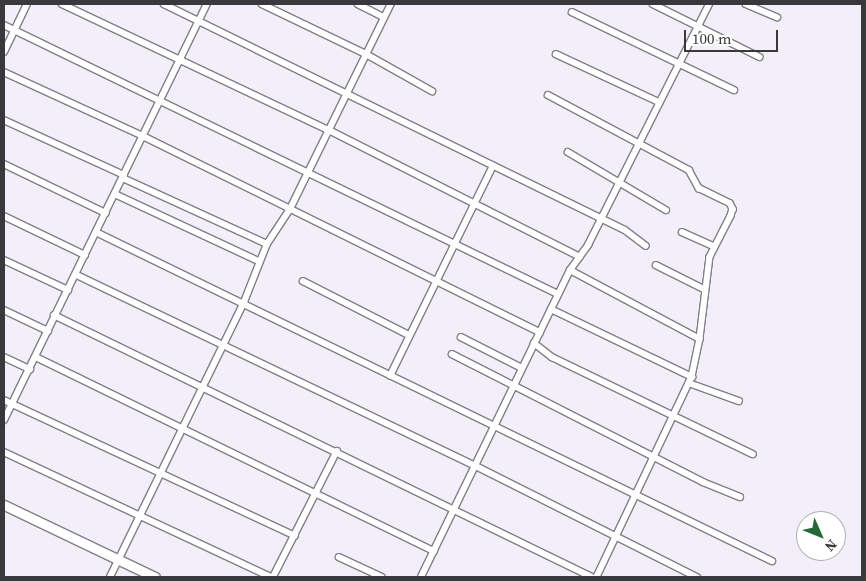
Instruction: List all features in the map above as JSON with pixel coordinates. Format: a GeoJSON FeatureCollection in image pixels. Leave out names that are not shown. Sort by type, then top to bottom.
{"type":"FeatureCollection","features":[{"type":"Feature","properties":{"kind":"main road"},"geometry":{"type":"LineString","coordinates":[[4,505],[155,577]]}},
{"type":"Feature","properties":{"kind":"street"},"geometry":{"type":"LineString","coordinates":[[4,52],[27,4]]}},
{"type":"Feature","properties":{"kind":"street"},"geometry":{"type":"LineString","coordinates":[[62,4],[329,130],[580,257]]}},
{"type":"Feature","properties":{"kind":"street"},"geometry":{"type":"LineString","coordinates":[[164,4],[601,220],[625,230],[646,246]]}},
{"type":"Feature","properties":{"kind":"street"},"geometry":{"type":"LineString","coordinates":[[4,420],[30,370],[54,315],[77,275],[85,254],[207,4]]}},
{"type":"Feature","properties":{"kind":"street"},"geometry":{"type":"LineString","coordinates":[[262,4],[366,54],[432,91]]}},
{"type":"Feature","properties":{"kind":"street"},"geometry":{"type":"LineString","coordinates":[[358,4],[384,17]]}},
{"type":"Feature","properties":{"kind":"street"},"geometry":{"type":"LineString","coordinates":[[110,577],[140,513],[163,472],[244,302],[267,244],[290,209],[391,4]]}},
{"type":"Feature","properties":{"kind":"street"},"geometry":{"type":"LineString","coordinates":[[653,4],[698,24],[760,57]]}},
{"type":"Feature","properties":{"kind":"street"},"geometry":{"type":"LineString","coordinates":[[421,577],[493,424],[570,270],[580,257],[601,220],[709,4]]}},
{"type":"Feature","properties":{"kind":"street"},"geometry":{"type":"LineString","coordinates":[[746,4],[777,17]]}},
{"type":"Feature","properties":{"kind":"street"},"geometry":{"type":"LineString","coordinates":[[572,12],[734,90]]}},
{"type":"Feature","properties":{"kind":"street"},"geometry":{"type":"LineString","coordinates":[[4,24],[558,294]]}},
{"type":"Feature","properties":{"kind":"street"},"geometry":{"type":"LineString","coordinates":[[556,54],[659,102]]}},
{"type":"Feature","properties":{"kind":"street"},"geometry":{"type":"LineString","coordinates":[[4,72],[143,136],[540,332]]}},
{"type":"Feature","properties":{"kind":"street"},"geometry":{"type":"LineString","coordinates":[[548,95],[640,142],[689,170],[700,188],[730,203],[733,209],[714,246],[704,289],[700,339],[690,380],[656,458],[597,577]]}},
{"type":"Feature","properties":{"kind":"street"},"geometry":{"type":"LineString","coordinates":[[4,120],[267,244]]}},
{"type":"Feature","properties":{"kind":"street"},"geometry":{"type":"LineString","coordinates":[[568,152],[620,181],[666,210]]}},
{"type":"Feature","properties":{"kind":"street"},"geometry":{"type":"LineString","coordinates":[[4,164],[106,213]]}},
{"type":"Feature","properties":{"kind":"street"},"geometry":{"type":"LineString","coordinates":[[390,376],[492,166]]}},
{"type":"Feature","properties":{"kind":"street"},"geometry":{"type":"LineString","coordinates":[[115,194],[259,261]]}},
{"type":"Feature","properties":{"kind":"street"},"geometry":{"type":"LineString","coordinates":[[4,216],[85,254]]}},
{"type":"Feature","properties":{"kind":"street"},"geometry":{"type":"LineString","coordinates":[[96,232],[244,302],[390,376],[493,424],[636,497],[772,562]]}},
{"type":"Feature","properties":{"kind":"street"},"geometry":{"type":"LineString","coordinates":[[682,232],[714,246]]}},
{"type":"Feature","properties":{"kind":"street"},"geometry":{"type":"LineString","coordinates":[[4,260],[68,290]]}},
{"type":"Feature","properties":{"kind":"street"},"geometry":{"type":"LineString","coordinates":[[656,265],[704,289]]}},
{"type":"Feature","properties":{"kind":"street"},"geometry":{"type":"LineString","coordinates":[[570,270],[700,339]]}},
{"type":"Feature","properties":{"kind":"street"},"geometry":{"type":"LineString","coordinates":[[77,275],[474,465],[698,577]]}},
{"type":"Feature","properties":{"kind":"street"},"geometry":{"type":"LineString","coordinates":[[303,281],[409,335]]}},
{"type":"Feature","properties":{"kind":"street"},"geometry":{"type":"LineString","coordinates":[[551,309],[690,380],[739,401]]}},
{"type":"Feature","properties":{"kind":"street"},"geometry":{"type":"LineString","coordinates":[[4,310],[48,331]]}},
{"type":"Feature","properties":{"kind":"street"},"geometry":{"type":"LineString","coordinates":[[54,315],[204,386],[592,577]]}},
{"type":"Feature","properties":{"kind":"street"},"geometry":{"type":"LineString","coordinates":[[461,337],[522,368]]}},
{"type":"Feature","properties":{"kind":"street"},"geometry":{"type":"LineString","coordinates":[[534,343],[552,357],[672,418],[753,454]]}},
{"type":"Feature","properties":{"kind":"street"},"geometry":{"type":"LineString","coordinates":[[452,354],[656,458],[740,497]]}},
{"type":"Feature","properties":{"kind":"street"},"geometry":{"type":"LineString","coordinates":[[4,357],[30,370]]}},
{"type":"Feature","properties":{"kind":"street"},"geometry":{"type":"LineString","coordinates":[[36,357],[434,551]]}},
{"type":"Feature","properties":{"kind":"street"},"geometry":{"type":"LineString","coordinates":[[4,400],[163,472],[295,536]]}},
{"type":"Feature","properties":{"kind":"street"},"geometry":{"type":"LineString","coordinates":[[4,452],[140,513],[272,577],[318,493],[337,451]]}},
{"type":"Feature","properties":{"kind":"street"},"geometry":{"type":"LineString","coordinates":[[339,557],[382,577]]}}]}
